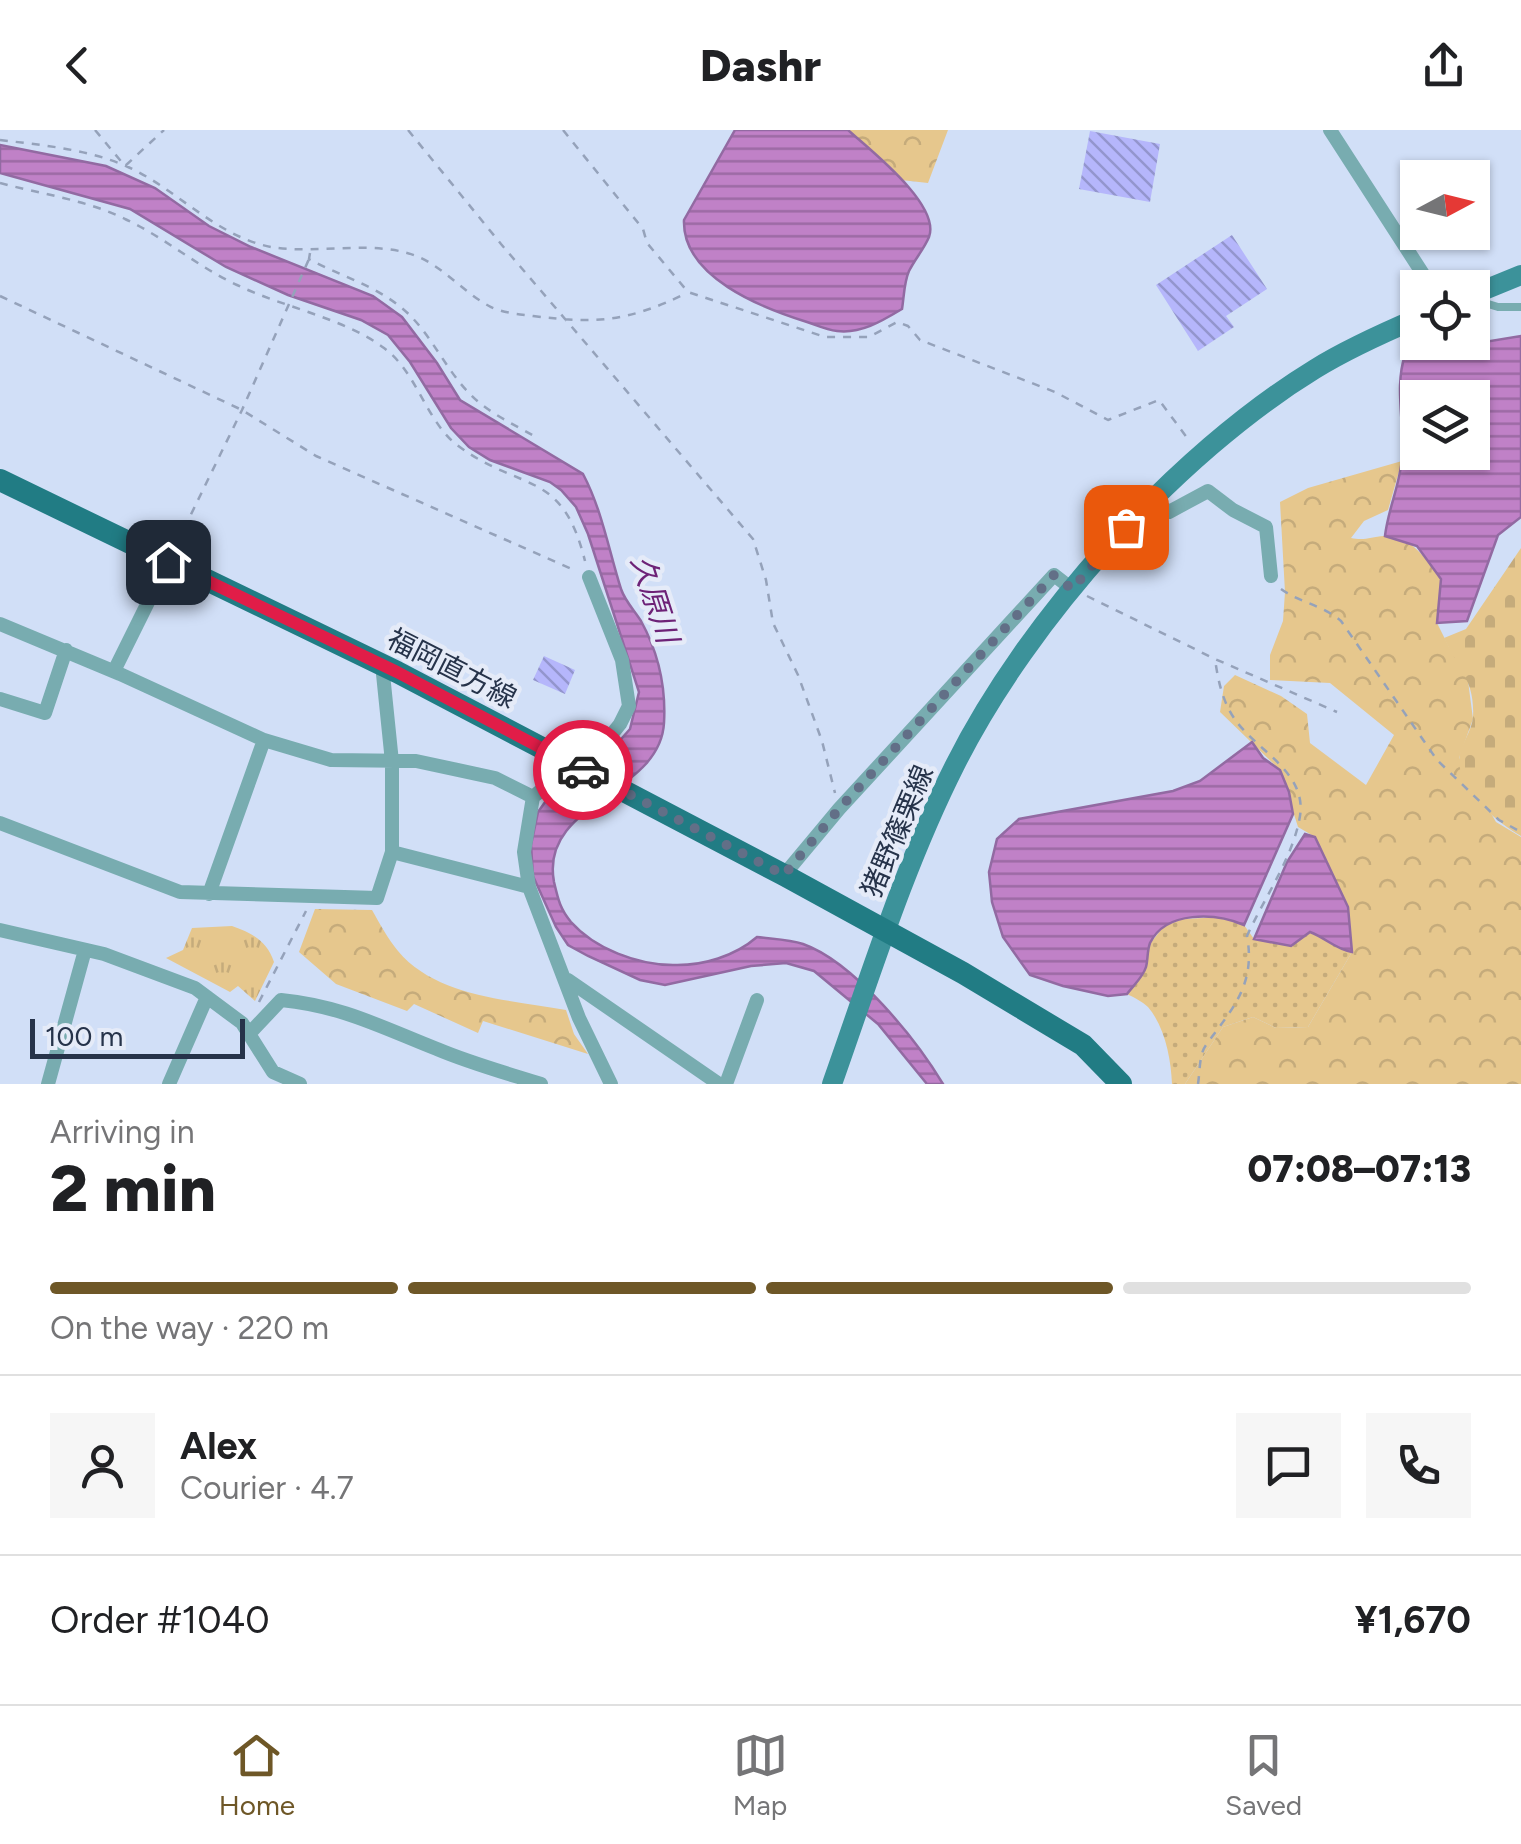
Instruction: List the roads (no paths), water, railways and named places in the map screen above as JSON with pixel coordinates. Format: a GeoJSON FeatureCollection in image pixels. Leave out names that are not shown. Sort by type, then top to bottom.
{"type":"FeatureCollection","features":[{"type":"Feature","properties":{"kind":"main road"},"geometry":{"type":"LineString","coordinates":[[1490,289],[1521,275]]}},
{"type":"Feature","properties":{"kind":"main road","name":"猪野篠栗線"},"geometry":{"type":"LineString","coordinates":[[832,1084],[886,930],[956,764],[1010,673],[1072,589],[1126,527],[1249,416],[1315,368],[1400,327]]}},
{"type":"Feature","properties":{"kind":"main road","name":"福岡直方線"},"geometry":{"type":"LineString","coordinates":[[0,480],[386,666],[784,875],[1083,1045],[1121,1084]]}},
{"type":"Feature","properties":{"kind":"street"},"geometry":{"type":"LineString","coordinates":[[1330,130],[1420,270]]}},
{"type":"Feature","properties":{"kind":"street"},"geometry":{"type":"LineString","coordinates":[[1153,502],[1169,512],[1208,490],[1233,510],[1266,527],[1270,576]]}},
{"type":"Feature","properties":{"kind":"street"},"geometry":{"type":"LineString","coordinates":[[114,671],[168,562]]}},
{"type":"Feature","properties":{"kind":"street"},"geometry":{"type":"LineString","coordinates":[[784,875],[839,809],[1054,575],[1072,589]]}},
{"type":"Feature","properties":{"kind":"street"},"geometry":{"type":"LineString","coordinates":[[589,577],[622,660],[630,706],[604,744],[533,796],[524,852],[529,886],[568,980],[579,1018],[611,1084]]}},
{"type":"Feature","properties":{"kind":"street"},"geometry":{"type":"LineString","coordinates":[[0,624],[264,740],[331,760],[416,761],[495,778],[533,796]]}},
{"type":"Feature","properties":{"kind":"street"},"geometry":{"type":"LineString","coordinates":[[0,699],[45,713],[66,650]]}},
{"type":"Feature","properties":{"kind":"street"},"geometry":{"type":"LineString","coordinates":[[0,823],[180,892],[376,898],[392,852],[392,762],[382,674],[386,666]]}},
{"type":"Feature","properties":{"kind":"street"},"geometry":{"type":"LineString","coordinates":[[209,894],[264,740]]}},
{"type":"Feature","properties":{"kind":"street"},"geometry":{"type":"LineString","coordinates":[[392,852],[529,886]]}},
{"type":"Feature","properties":{"kind":"street"},"geometry":{"type":"LineString","coordinates":[[0,930],[86,950],[195,988],[245,1028],[273,1072],[300,1084]]}},
{"type":"Feature","properties":{"kind":"street"},"geometry":{"type":"LineString","coordinates":[[48,1084],[86,950]]}},
{"type":"Feature","properties":{"kind":"street"},"geometry":{"type":"LineString","coordinates":[[568,980],[722,1084],[757,1000]]}},
{"type":"Feature","properties":{"kind":"street"},"geometry":{"type":"LineString","coordinates":[[168,1084],[207,997]]}},
{"type":"Feature","properties":{"kind":"street"},"geometry":{"type":"LineString","coordinates":[[245,1028],[281,1000],[324,1004],[437,1050],[540,1084]]}},
{"type":"Feature","properties":{"kind":"lane"},"geometry":{"type":"LineString","coordinates":[[1490,304],[1521,307]]}},
{"type":"Feature","properties":{"kind":"water label","name":"久原川"},"geometry":{"type":"Point","coordinates":[655,599]}}]}
